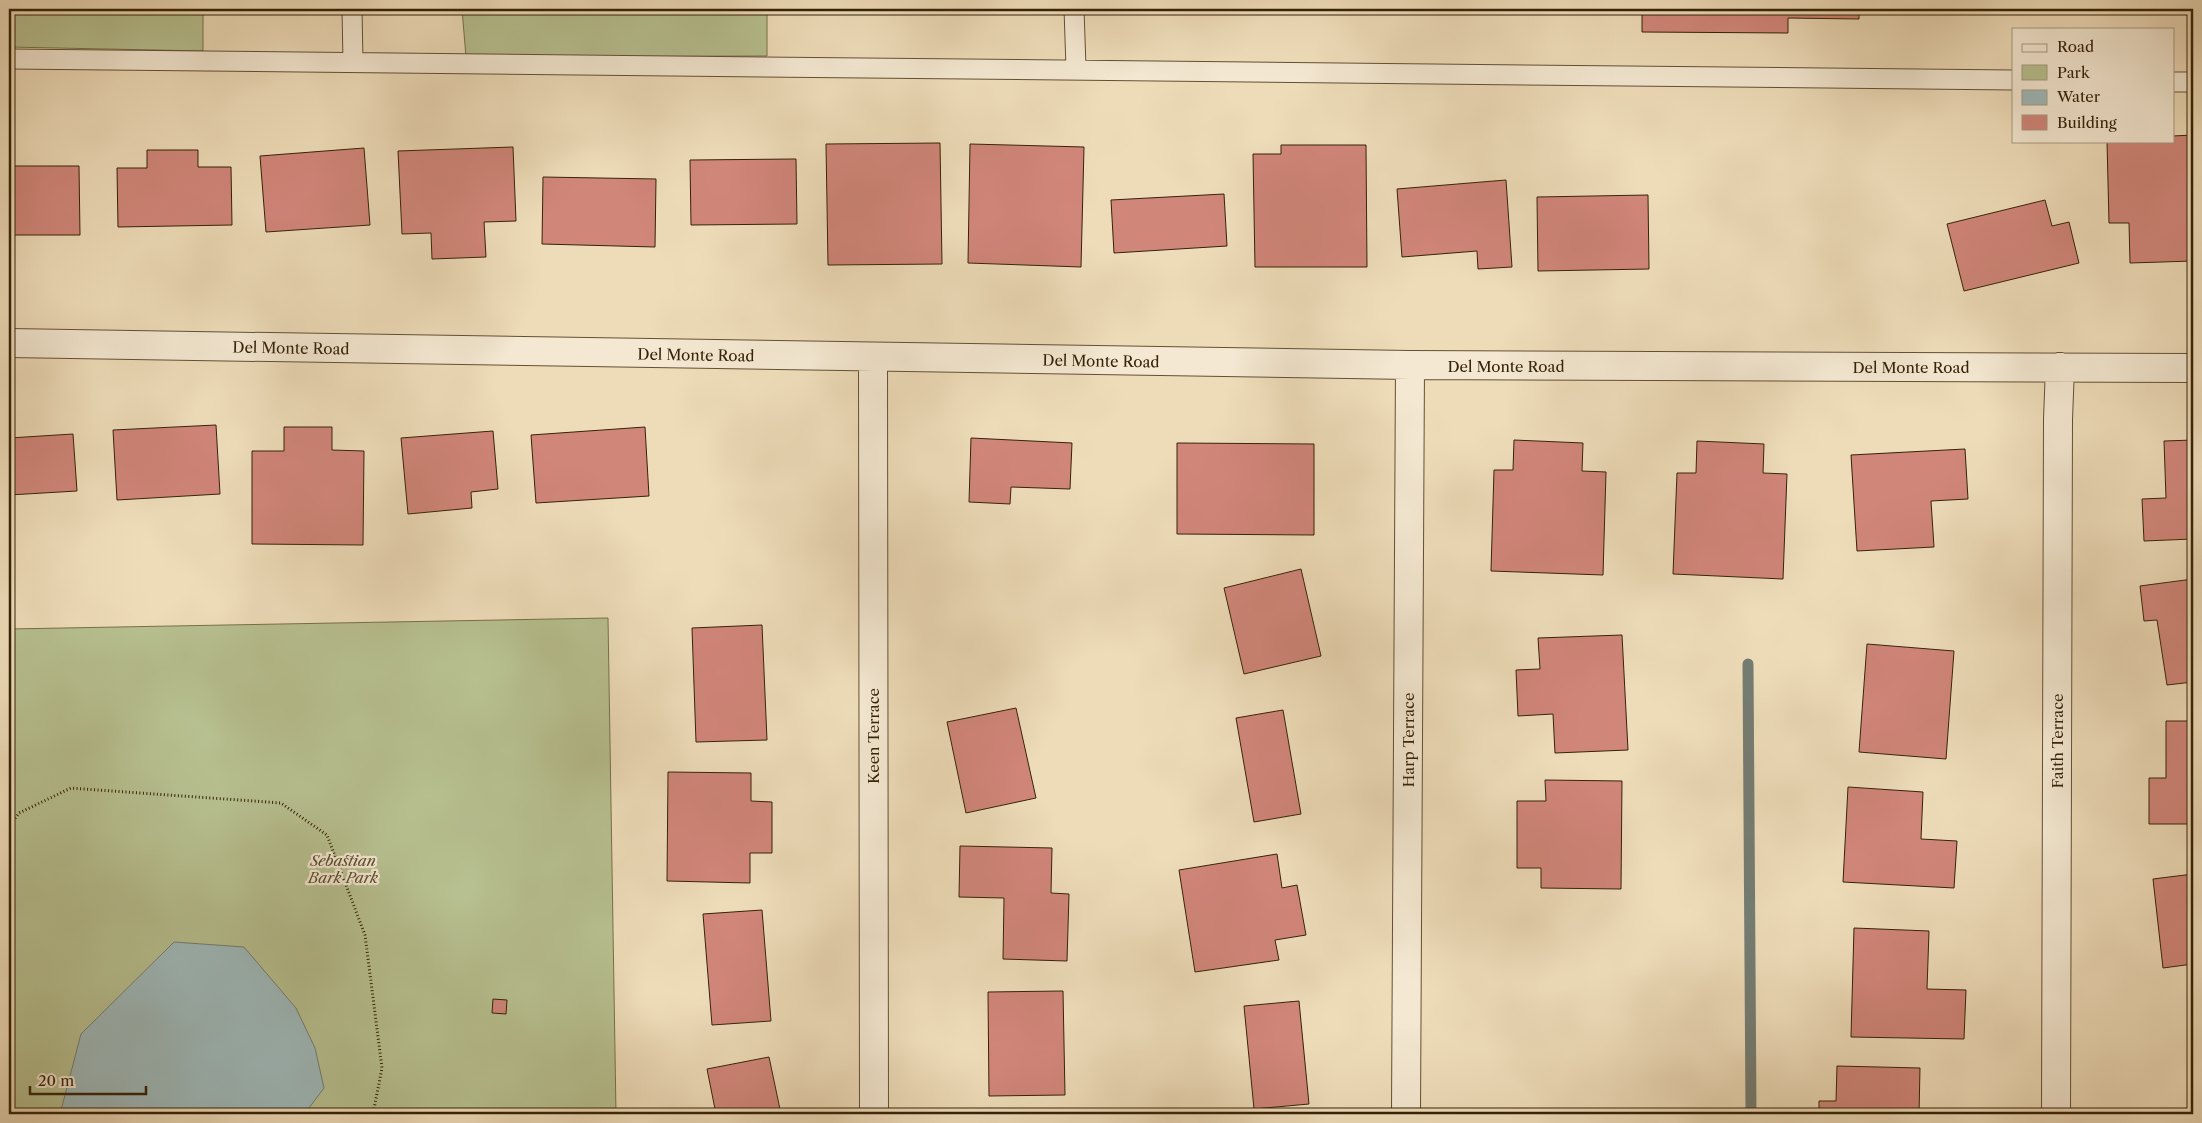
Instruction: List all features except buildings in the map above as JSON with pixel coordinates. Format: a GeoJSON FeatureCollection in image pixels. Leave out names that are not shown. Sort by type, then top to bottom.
{"type":"FeatureCollection","features":[{"type":"Feature","properties":{"kind":"street","name":"Del Monte Road"},"geometry":{"type":"LineString","coordinates":[[9,344],[1410,365],[2193,368]]}},
{"type":"Feature","properties":{"kind":"street","name":"Keen Terrace"},"geometry":{"type":"LineString","coordinates":[[872,358],[874,1114]]}},
{"type":"Feature","properties":{"kind":"street","name":"Harp Terrace"},"geometry":{"type":"LineString","coordinates":[[1406,1114],[1410,365]]}},
{"type":"Feature","properties":{"kind":"street","name":"Faith Terrace"},"geometry":{"type":"LineString","coordinates":[[2056,1114],[2058,419],[2060,367]]}},
{"type":"Feature","properties":{"kind":"lane"},"geometry":{"type":"LineString","coordinates":[[352,9],[353,62]]}},
{"type":"Feature","properties":{"kind":"lane"},"geometry":{"type":"LineString","coordinates":[[1074,9],[1076,68]]}},
{"type":"Feature","properties":{"kind":"lane"},"geometry":{"type":"LineString","coordinates":[[9,59],[1076,68],[2012,80]]}},
{"type":"Feature","properties":{"kind":"lane"},"geometry":{"type":"LineString","coordinates":[[2174,82],[2193,82]]}},
{"type":"Feature","properties":{"kind":"path"},"geometry":{"type":"LineString","coordinates":[[9,827],[19,813],[71,788],[282,802],[327,835],[365,935],[382,1068],[374,1114]]}},
{"type":"Feature","properties":{"kind":"green space"},"geometry":{"type":"Polygon","coordinates":[[[9,9],[203,9],[203,51],[9,47],[9,9]]]}},
{"type":"Feature","properties":{"kind":"green space"},"geometry":{"type":"Polygon","coordinates":[[[462,9],[767,9],[767,56],[466,57],[462,9]]]}},
{"type":"Feature","properties":{"kind":"green space","name":"Sebastian Bark Park"},"geometry":{"type":"Polygon","coordinates":[[[608,618],[616,1114],[9,1114],[9,629],[608,618]]]}},
{"type":"Feature","properties":{"kind":"water"},"geometry":{"type":"Polygon","coordinates":[[[174,942],[244,947],[296,1008],[315,1048],[324,1088],[306,1112],[307,1114],[60,1114],[81,1034],[174,942]]]}},
{"type":"Feature","properties":{"kind":"waterway"},"geometry":{"type":"LineString","coordinates":[[1748,664],[1751,1114]]}}]}
